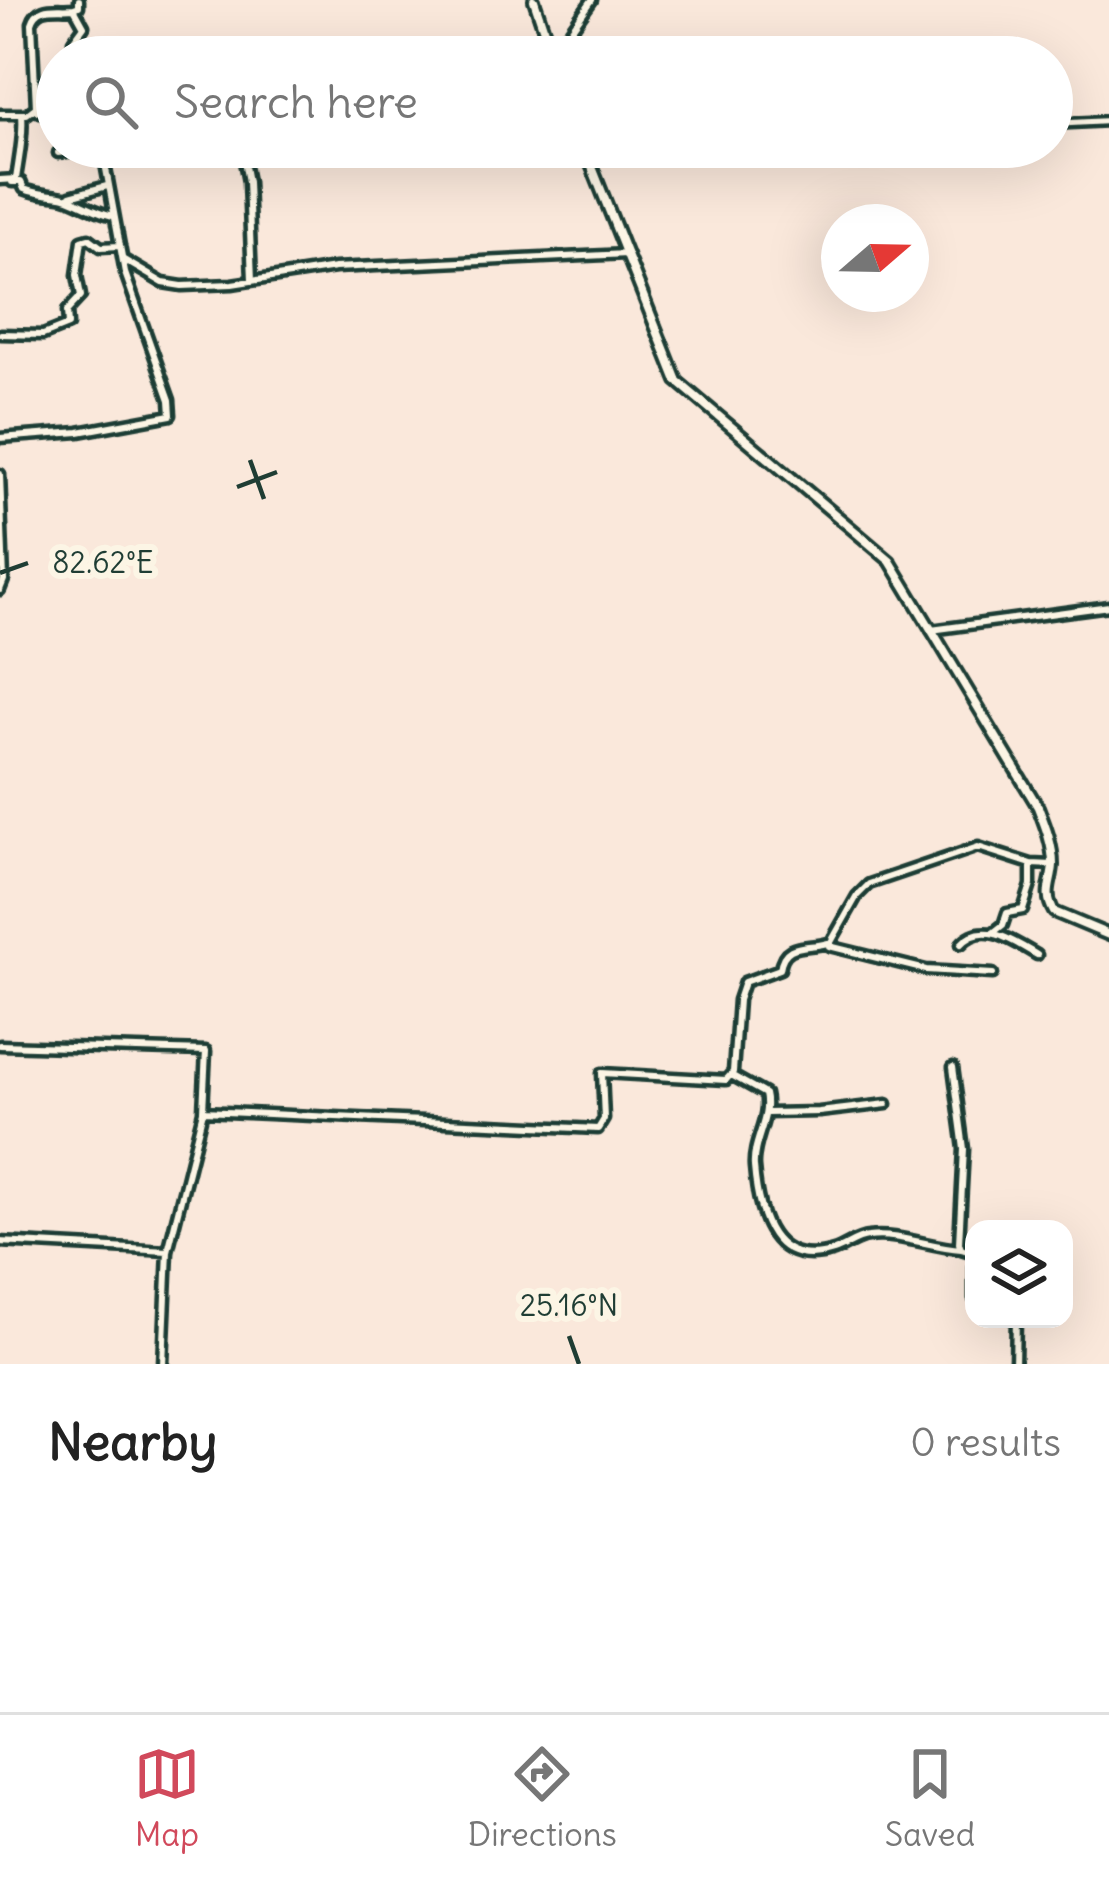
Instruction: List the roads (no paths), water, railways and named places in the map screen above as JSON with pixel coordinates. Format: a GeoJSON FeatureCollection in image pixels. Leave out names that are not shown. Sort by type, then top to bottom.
{"type":"FeatureCollection","features":[{"type":"Feature","properties":{"kind":"street"},"geometry":{"type":"LineString","coordinates":[[534,0],[546,36]]}},
{"type":"Feature","properties":{"kind":"street"},"geometry":{"type":"LineString","coordinates":[[564,36],[592,0]]}},
{"type":"Feature","properties":{"kind":"street"},"geometry":{"type":"LineString","coordinates":[[0,114],[34,110],[32,19],[42,9],[76,4],[85,26],[77,36]]}},
{"type":"Feature","properties":{"kind":"street"},"geometry":{"type":"LineString","coordinates":[[12,182],[25,128],[22,115]]}},
{"type":"Feature","properties":{"kind":"street"},"geometry":{"type":"LineString","coordinates":[[1073,123],[1109,121]]}},
{"type":"Feature","properties":{"kind":"street"},"geometry":{"type":"LineString","coordinates":[[0,438],[79,432],[170,417],[170,400],[124,266],[105,168]]}},
{"type":"Feature","properties":{"kind":"street"},"geometry":{"type":"LineString","coordinates":[[245,168],[252,280]]}},
{"type":"Feature","properties":{"kind":"street"},"geometry":{"type":"LineString","coordinates":[[591,168],[676,381],[890,561],[1038,807],[1049,837],[1053,865],[1047,897],[1054,912],[1109,935]]}},
{"type":"Feature","properties":{"kind":"street"},"geometry":{"type":"LineString","coordinates":[[0,180],[21,182],[24,189],[43,197],[107,186]]}},
{"type":"Feature","properties":{"kind":"street"},"geometry":{"type":"LineString","coordinates":[[67,196],[84,209],[113,216]]}},
{"type":"Feature","properties":{"kind":"street"},"geometry":{"type":"LineString","coordinates":[[0,333],[43,335],[68,326],[68,311],[81,296],[77,256],[82,240],[89,238],[101,247],[119,246]]}},
{"type":"Feature","properties":{"kind":"street"},"geometry":{"type":"LineString","coordinates":[[124,266],[175,286],[335,268],[627,254]]}},
{"type":"Feature","properties":{"kind":"street"},"geometry":{"type":"LineString","coordinates":[[0,474],[4,580],[0,590]]}},
{"type":"Feature","properties":{"kind":"street"},"geometry":{"type":"LineString","coordinates":[[931,631],[1109,606]]}},
{"type":"Feature","properties":{"kind":"street"},"geometry":{"type":"LineString","coordinates":[[826,945],[839,933],[857,896],[881,878],[931,866],[979,847],[1031,864],[1053,865]]}},
{"type":"Feature","properties":{"kind":"street"},"geometry":{"type":"LineString","coordinates":[[994,932],[1007,914],[1023,910],[1031,864]]}},
{"type":"Feature","properties":{"kind":"street"},"geometry":{"type":"LineString","coordinates":[[961,944],[975,932],[994,932],[1037,955]]}},
{"type":"Feature","properties":{"kind":"street"},"geometry":{"type":"LineString","coordinates":[[203,1111],[596,1130],[604,1119],[602,1072],[726,1080],[744,982],[777,971],[791,948],[826,945],[926,970],[993,974]]}},
{"type":"Feature","properties":{"kind":"street"},"geometry":{"type":"LineString","coordinates":[[0,1045],[206,1051],[203,1111],[169,1251],[163,1364]]}},
{"type":"Feature","properties":{"kind":"street"},"geometry":{"type":"LineString","coordinates":[[953,1067],[964,1149],[961,1249]]}},
{"type":"Feature","properties":{"kind":"street"},"geometry":{"type":"LineString","coordinates":[[730,1075],[761,1090],[766,1113],[755,1146],[754,1171],[767,1228],[780,1246],[813,1254],[867,1237],[965,1250]]}},
{"type":"Feature","properties":{"kind":"street"},"geometry":{"type":"LineString","coordinates":[[766,1113],[887,1104]]}},
{"type":"Feature","properties":{"kind":"street"},"geometry":{"type":"LineString","coordinates":[[0,1241],[169,1251]]}},
{"type":"Feature","properties":{"kind":"street"},"geometry":{"type":"LineString","coordinates":[[1015,1364],[1016,1328]]}}]}
